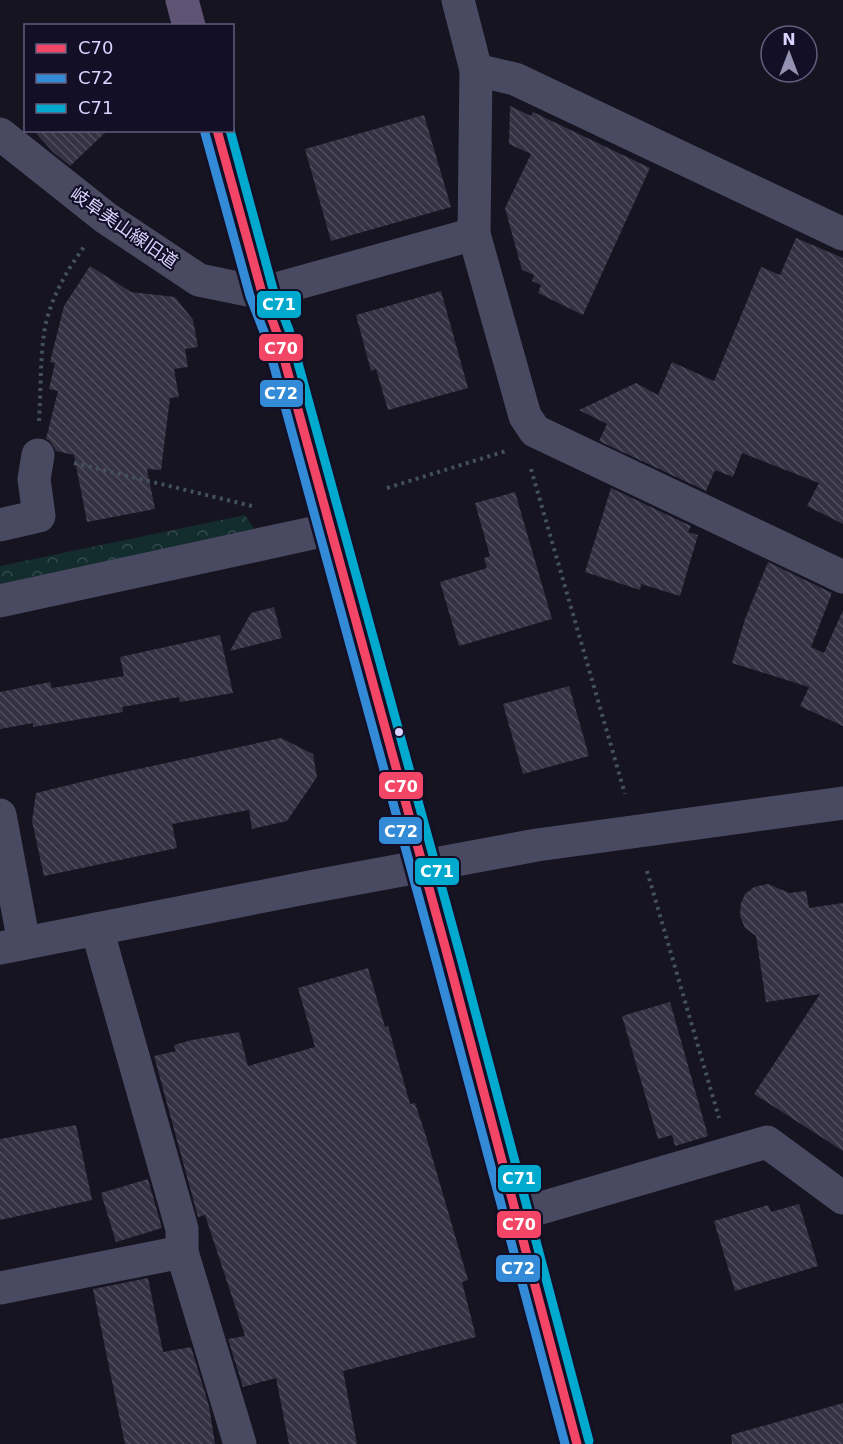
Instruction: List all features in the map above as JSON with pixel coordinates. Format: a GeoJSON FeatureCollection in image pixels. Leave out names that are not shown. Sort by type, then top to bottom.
{"type":"FeatureCollection","features":[{"type":"Feature","properties":{"kind":"main road"},"geometry":{"type":"LineString","coordinates":[[182,0],[188,24]]}},
{"type":"Feature","properties":{"kind":"main road"},"geometry":{"type":"LineString","coordinates":[[218,132],[262,293],[277,333],[331,529],[577,1444]]}},
{"type":"Feature","properties":{"kind":"street"},"geometry":{"type":"LineString","coordinates":[[458,0],[476,70],[474,234],[525,416],[529,438],[843,577]]}},
{"type":"Feature","properties":{"kind":"street"},"geometry":{"type":"LineString","coordinates":[[476,70],[515,79],[843,234]]}},
{"type":"Feature","properties":{"kind":"street","name":"岐阜美山線旧道"},"geometry":{"type":"LineString","coordinates":[[0,134],[106,218],[199,280],[262,293]]}},
{"type":"Feature","properties":{"kind":"street"},"geometry":{"type":"LineString","coordinates":[[262,293],[474,234]]}},
{"type":"Feature","properties":{"kind":"street"},"geometry":{"type":"LineString","coordinates":[[0,525],[39,516],[34,479],[38,455]]}},
{"type":"Feature","properties":{"kind":"street"},"geometry":{"type":"LineString","coordinates":[[0,601],[331,529]]}},
{"type":"Feature","properties":{"kind":"street"},"geometry":{"type":"LineString","coordinates":[[0,815],[12,946],[537,845],[843,803]]}},
{"type":"Feature","properties":{"kind":"street"},"geometry":{"type":"LineString","coordinates":[[97,929],[182,1229],[182,1252],[240,1444]]}},
{"type":"Feature","properties":{"kind":"street"},"geometry":{"type":"LineString","coordinates":[[517,1215],[767,1142],[843,1198]]}},
{"type":"Feature","properties":{"kind":"street"},"geometry":{"type":"LineString","coordinates":[[0,1288],[182,1252]]}},
{"type":"Feature","properties":{"kind":"path"},"geometry":{"type":"LineString","coordinates":[[106,218],[72,263],[54,299],[44,332],[38,455],[260,508]]}},
{"type":"Feature","properties":{"kind":"path"},"geometry":{"type":"LineString","coordinates":[[387,488],[529,438],[625,794]]}},
{"type":"Feature","properties":{"kind":"path"},"geometry":{"type":"LineString","coordinates":[[647,871],[729,1154]]}},
{"type":"Feature","properties":{"kind":"green space"},"geometry":{"type":"Polygon","coordinates":[[[245,515],[257,533],[0,586],[0,566],[245,515]]]}},
{"type":"Feature","properties":{"kind":"building"},"geometry":{"type":"Polygon","coordinates":[[[510,106],[531,116],[533,112],[650,168],[583,315],[538,293],[541,285],[532,281],[534,275],[522,270],[505,208],[531,154],[509,144],[510,106]]]}},
{"type":"Feature","properties":{"kind":"building"},"geometry":{"type":"Polygon","coordinates":[[[424,115],[451,207],[331,241],[305,149],[424,115]]]}},
{"type":"Feature","properties":{"kind":"building"},"geometry":{"type":"Polygon","coordinates":[[[35,132],[106,132],[70,166],[35,132]]]}},
{"type":"Feature","properties":{"kind":"building"},"geometry":{"type":"Polygon","coordinates":[[[796,238],[843,258],[843,524],[807,506],[819,483],[742,453],[733,477],[715,470],[706,491],[599,441],[607,424],[579,410],[636,383],[658,395],[672,362],[714,381],[761,267],[780,275],[796,238]]]}},
{"type":"Feature","properties":{"kind":"building"},"geometry":{"type":"Polygon","coordinates":[[[90,266],[131,292],[175,297],[193,320],[198,347],[185,349],[188,367],[174,369],[179,397],[170,398],[161,470],[147,469],[155,509],[87,522],[74,455],[56,451],[46,439],[58,391],[49,389],[55,363],[50,362],[64,306],[90,266]]]}},
{"type":"Feature","properties":{"kind":"building"},"geometry":{"type":"Polygon","coordinates":[[[441,291],[468,388],[388,410],[376,369],[371,371],[356,315],[441,291]]]}},
{"type":"Feature","properties":{"kind":"building"},"geometry":{"type":"Polygon","coordinates":[[[611,488],[691,526],[688,532],[698,535],[680,596],[641,584],[640,590],[585,572],[611,488]]]}},
{"type":"Feature","properties":{"kind":"building"},"geometry":{"type":"Polygon","coordinates":[[[515,492],[552,619],[459,646],[440,582],[487,568],[484,558],[490,556],[475,503],[515,492]]]}},
{"type":"Feature","properties":{"kind":"building"},"geometry":{"type":"Polygon","coordinates":[[[768,562],[832,593],[811,647],[824,653],[843,610],[843,726],[800,706],[809,687],[732,663],[745,619],[768,562]]]}},
{"type":"Feature","properties":{"kind":"building"},"geometry":{"type":"Polygon","coordinates":[[[274,607],[282,638],[230,651],[251,613],[274,607]]]}},
{"type":"Feature","properties":{"kind":"building"},"geometry":{"type":"Polygon","coordinates":[[[220,635],[233,693],[180,702],[179,697],[122,707],[123,712],[33,727],[33,723],[0,729],[0,692],[50,682],[52,688],[124,676],[120,657],[220,635]]]}},
{"type":"Feature","properties":{"kind":"building"},"geometry":{"type":"Polygon","coordinates":[[[569,686],[589,756],[523,774],[503,704],[569,686]]]}},
{"type":"Feature","properties":{"kind":"building"},"geometry":{"type":"Polygon","coordinates":[[[281,738],[313,754],[317,777],[287,821],[252,829],[249,810],[172,824],[177,848],[44,876],[32,821],[36,793],[281,738]]]}},
{"type":"Feature","properties":{"kind":"building"},"geometry":{"type":"Polygon","coordinates":[[[768,884],[789,893],[806,891],[809,908],[843,903],[843,1151],[754,1094],[820,994],[766,1002],[756,936],[745,928],[740,916],[741,903],[745,894],[754,887],[768,884]]]}},
{"type":"Feature","properties":{"kind":"building"},"geometry":{"type":"Polygon","coordinates":[[[368,968],[385,1027],[388,1026],[410,1104],[415,1103],[426,1136],[468,1280],[462,1282],[476,1337],[343,1371],[357,1444],[289,1444],[276,1378],[243,1387],[228,1339],[245,1336],[205,1215],[198,1217],[154,1056],[176,1051],[174,1045],[239,1032],[248,1066],[315,1047],[298,988],[368,968]]]}},
{"type":"Feature","properties":{"kind":"building"},"geometry":{"type":"Polygon","coordinates":[[[670,1002],[708,1136],[675,1146],[672,1135],[658,1139],[622,1016],[670,1002]]]}},
{"type":"Feature","properties":{"kind":"building"},"geometry":{"type":"Polygon","coordinates":[[[76,1125],[92,1200],[0,1220],[0,1139],[76,1125]]]}},
{"type":"Feature","properties":{"kind":"building"},"geometry":{"type":"Polygon","coordinates":[[[148,1179],[162,1228],[116,1242],[101,1193],[148,1179]]]}},
{"type":"Feature","properties":{"kind":"building"},"geometry":{"type":"Polygon","coordinates":[[[799,1204],[818,1266],[735,1291],[714,1221],[768,1205],[771,1212],[799,1204]]]}},
{"type":"Feature","properties":{"kind":"building"},"geometry":{"type":"Polygon","coordinates":[[[148,1278],[163,1352],[191,1347],[209,1406],[215,1444],[125,1444],[93,1289],[148,1278]]]}},
{"type":"Feature","properties":{"kind":"building"},"geometry":{"type":"Polygon","coordinates":[[[843,1403],[843,1444],[732,1444],[731,1435],[843,1403]]]}},
{"type":"Feature","properties":{"kind":"transit line","name":"C70"},"geometry":{"type":"LineString","coordinates":[[218,132],[262,293],[277,333],[449,961],[577,1444]]}},
{"type":"Feature","properties":{"kind":"transit line","name":"C71"},"geometry":{"type":"LineString","coordinates":[[231,132],[273,289],[289,330],[461,958],[589,1441]]}},
{"type":"Feature","properties":{"kind":"transit line","name":"C72"},"geometry":{"type":"LineString","coordinates":[[205,133],[250,296],[266,337],[565,1444]]}}]}
